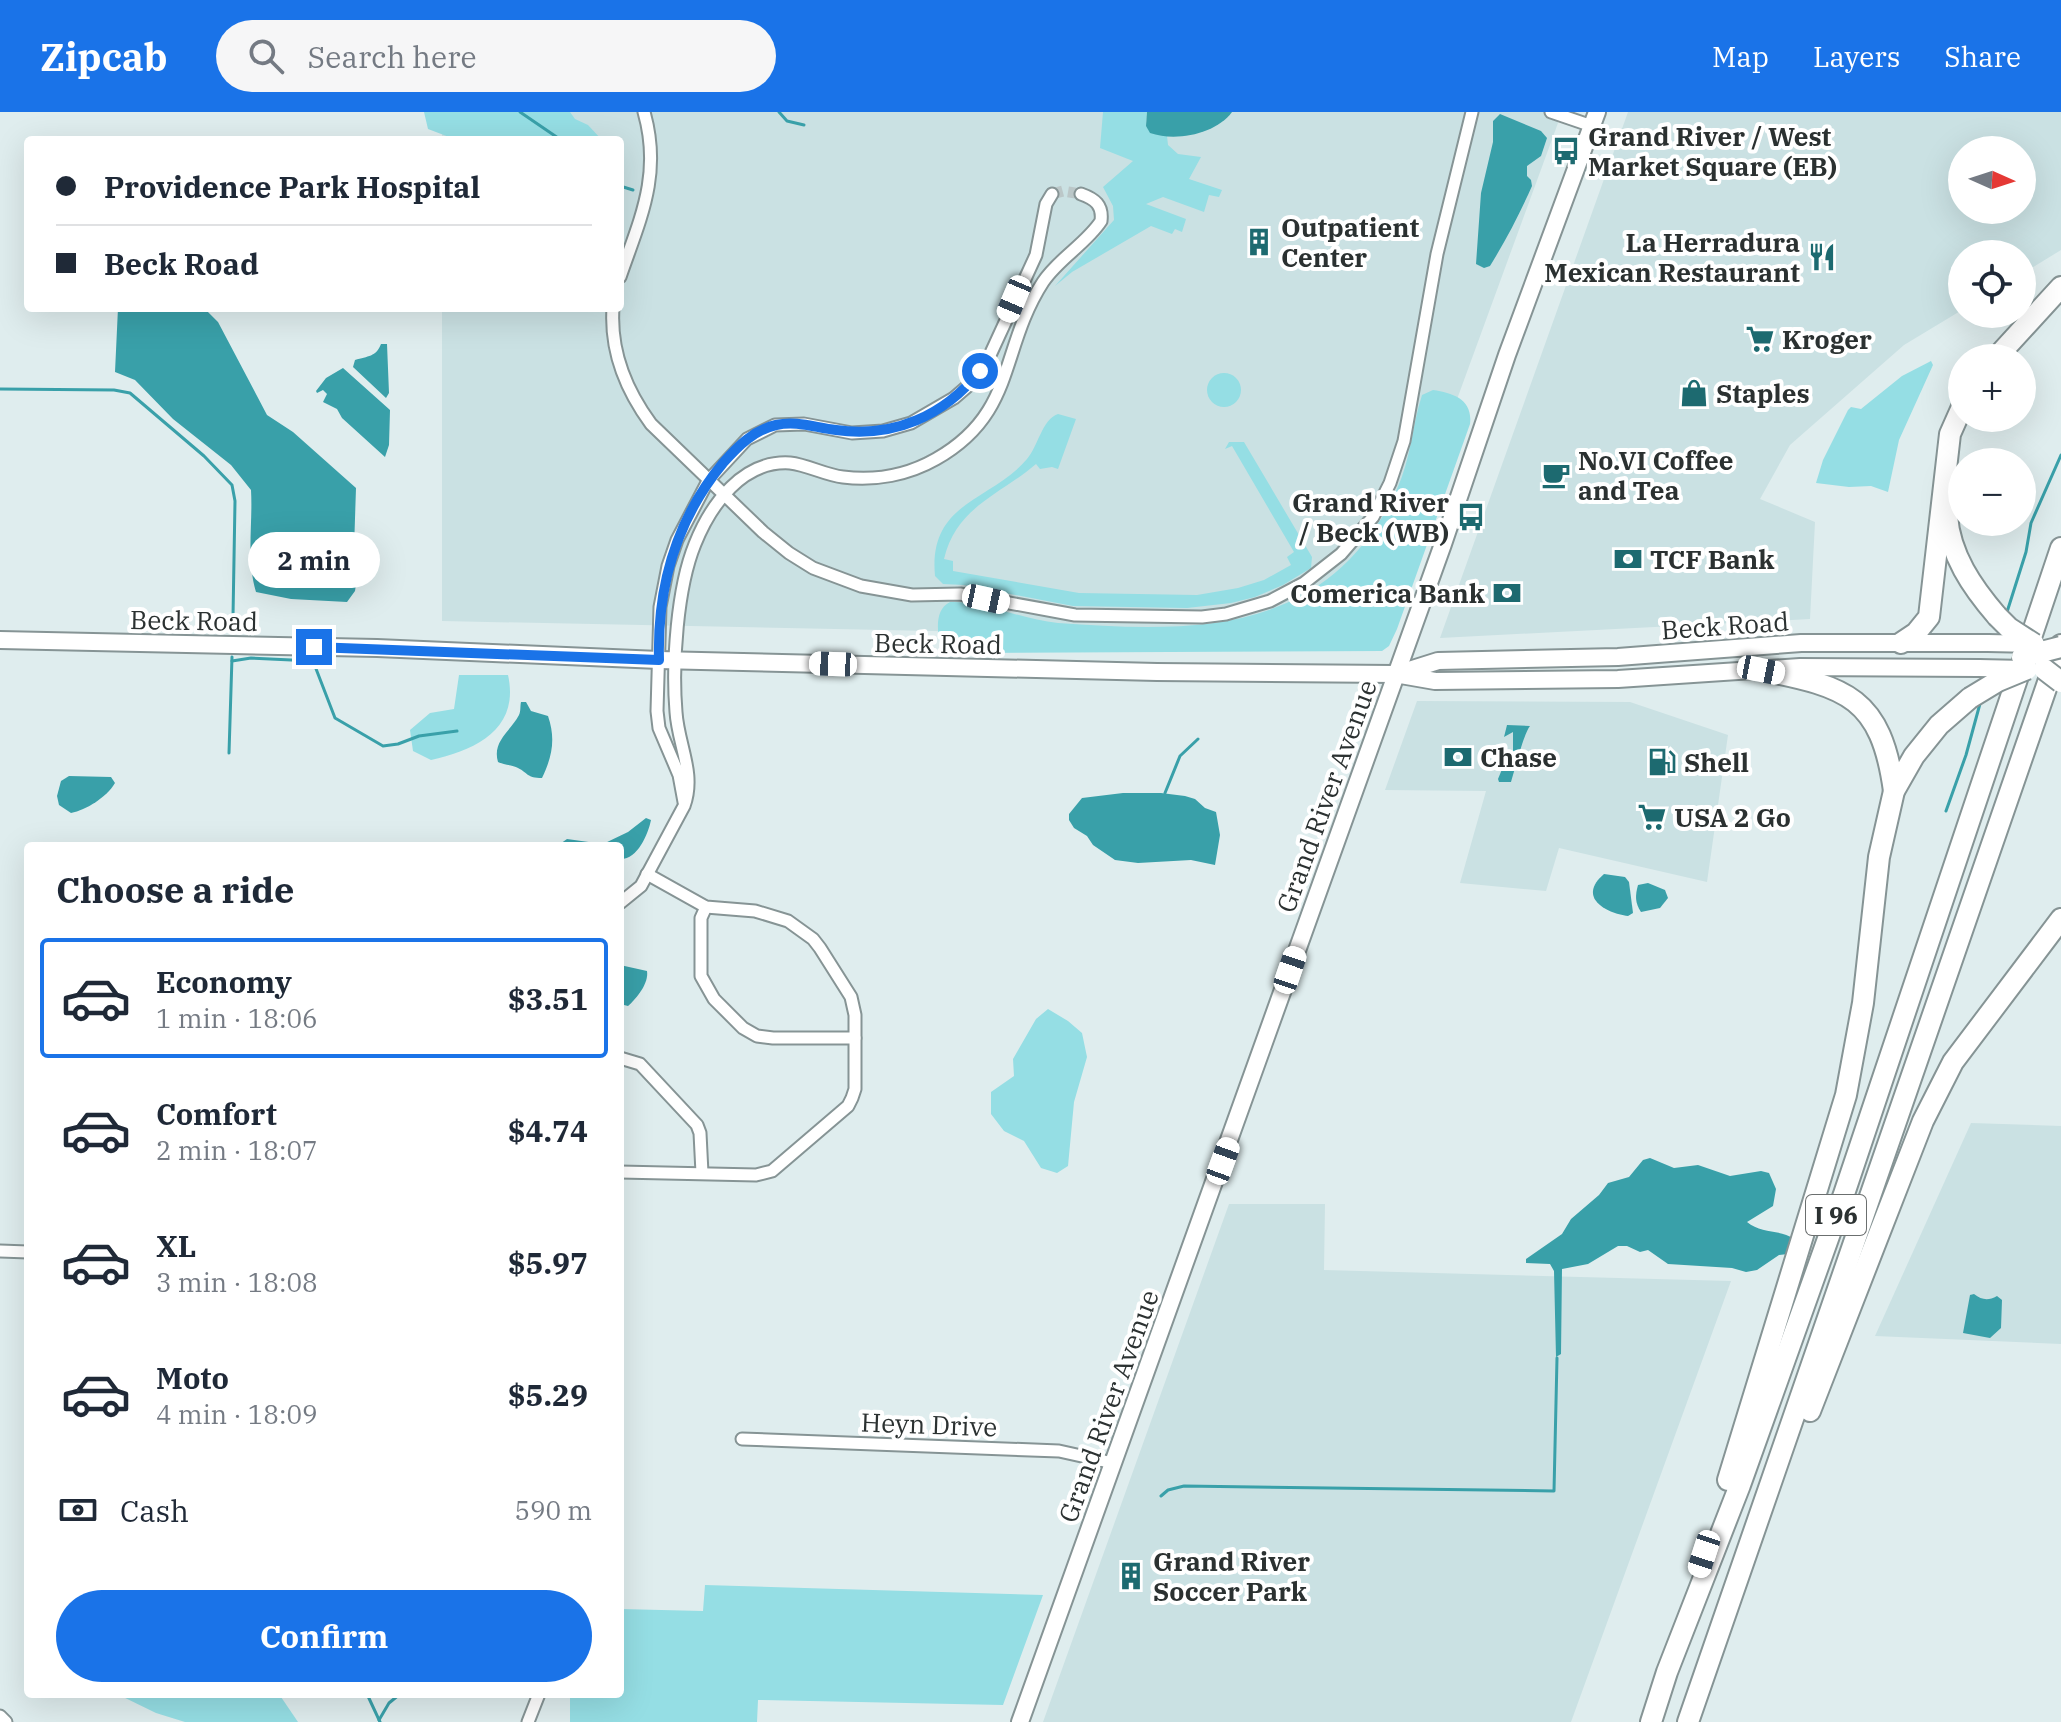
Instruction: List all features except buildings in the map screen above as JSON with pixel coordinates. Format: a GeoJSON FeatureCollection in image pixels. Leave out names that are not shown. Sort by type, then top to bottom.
{"type":"FeatureCollection","features":[{"type":"Feature","properties":{"kind":"highway"},"geometry":{"type":"LineString","coordinates":[[2009,344],[2061,287]]}},
{"type":"Feature","properties":{"kind":"highway"},"geometry":{"type":"LineString","coordinates":[[1901,643],[1925,624],[1932,606],[1943,476],[1951,432]]}},
{"type":"Feature","properties":{"kind":"highway"},"geometry":{"type":"LineString","coordinates":[[1943,476],[1947,522],[1957,558],[1978,593],[1997,616],[2049,660]]}},
{"type":"Feature","properties":{"kind":"highway","name":"I 96"},"geometry":{"type":"LineString","coordinates":[[1651,1722],[1844,1194],[2061,548]]}},
{"type":"Feature","properties":{"kind":"highway"},"geometry":{"type":"LineString","coordinates":[[1988,643],[2049,660]]}},
{"type":"Feature","properties":{"kind":"highway"},"geometry":{"type":"LineString","coordinates":[[1979,668],[2049,660]]}},
{"type":"Feature","properties":{"kind":"highway"},"geometry":{"type":"LineString","coordinates":[[1667,1672],[1807,1231],[1846,1095],[1863,1003],[1879,857],[1894,791],[1914,756],[1939,725],[1970,698],[1998,681],[2049,660]]}},
{"type":"Feature","properties":{"kind":"highway","name":"I 96"},"geometry":{"type":"LineString","coordinates":[[1688,1722],[2049,660]]}},
{"type":"Feature","properties":{"kind":"highway"},"geometry":{"type":"LineString","coordinates":[[1761,670],[1819,681],[1867,712],[1886,748],[1894,791]]}},
{"type":"Feature","properties":{"kind":"highway"},"geometry":{"type":"LineString","coordinates":[[1760,1515],[1787,1470],[1917,1135],[1935,1097],[1972,1034],[2061,919]]}},
{"type":"Feature","properties":{"kind":"main road","name":"Grand River Avenue"},"geometry":{"type":"LineString","coordinates":[[1020,1722],[1594,119]]}},
{"type":"Feature","properties":{"kind":"main road","name":"Beck Road"},"geometry":{"type":"LineString","coordinates":[[0,640],[377,648],[659,660],[1395,674],[1435,681],[1618,679],[1800,667],[1979,668]]}},
{"type":"Feature","properties":{"kind":"main road","name":"Beck Road"},"geometry":{"type":"LineString","coordinates":[[1395,674],[1438,661],[1618,657],[1801,643],[1988,643]]}},
{"type":"Feature","properties":{"kind":"street"},"geometry":{"type":"LineString","coordinates":[[624,265],[648,194],[650,144],[644,112]]}},
{"type":"Feature","properties":{"kind":"street"},"geometry":{"type":"LineString","coordinates":[[613,312],[619,367],[651,424],[763,532],[813,568],[883,591],[912,595],[960,594],[1075,615],[1174,618],[1226,614],[1287,594],[1329,566],[1373,517],[1394,474],[1404,441],[1446,211],[1472,112]]}},
{"type":"Feature","properties":{"kind":"street"},"geometry":{"type":"LineString","coordinates":[[1551,112],[1594,119]]}},
{"type":"Feature","properties":{"kind":"street"},"geometry":{"type":"LineString","coordinates":[[684,806],[679,775],[658,722],[656,690],[660,607],[668,566],[687,518],[708,481],[759,430],[775,425],[804,424],[852,433],[883,431],[911,423],[954,398],[975,378],[991,353],[1036,255],[1046,204],[1052,194]]}},
{"type":"Feature","properties":{"kind":"street"},"geometry":{"type":"LineString","coordinates":[[624,900],[633,894],[647,874],[684,806],[690,780],[677,720],[679,615],[687,569],[703,527],[724,495],[743,476],[765,466],[792,463],[840,477],[877,478],[925,465],[965,439],[978,427],[999,395],[1021,324],[1044,280],[1101,221],[1099,206],[1081,194]]}},
{"type":"Feature","properties":{"kind":"street"},"geometry":{"type":"LineString","coordinates":[[1618,657],[1618,679]]}},
{"type":"Feature","properties":{"kind":"street"},"geometry":{"type":"LineString","coordinates":[[658,722],[677,720]]}},
{"type":"Feature","properties":{"kind":"street"},"geometry":{"type":"LineString","coordinates":[[669,753],[683,751]]}},
{"type":"Feature","properties":{"kind":"street"},"geometry":{"type":"LineString","coordinates":[[624,1172],[764,1174],[783,1163],[848,1106],[855,1089],[855,1015],[851,997],[813,939],[798,927],[777,917],[755,911],[706,907],[647,874]]}},
{"type":"Feature","properties":{"kind":"street"},"geometry":{"type":"LineString","coordinates":[[706,907],[701,918],[701,976],[714,999],[743,1028],[757,1036],[773,1038],[855,1038]]}},
{"type":"Feature","properties":{"kind":"street"},"geometry":{"type":"LineString","coordinates":[[624,1059],[640,1064],[697,1125],[702,1173]]}},
{"type":"Feature","properties":{"kind":"street"},"geometry":{"type":"LineString","coordinates":[[0,1251],[24,1252]]}},
{"type":"Feature","properties":{"kind":"street","name":"Heyn Drive"},"geometry":{"type":"LineString","coordinates":[[742,1439],[1059,1451],[1113,1463]]}},
{"type":"Feature","properties":{"kind":"street"},"geometry":{"type":"LineString","coordinates":[[528,1722],[537,1698]]}},
{"type":"Feature","properties":{"kind":"street"},"geometry":{"type":"LineString","coordinates":[[0,1716],[6,1722]]}},
{"type":"Feature","properties":{"kind":"shaded area"},"geometry":{"type":"Polygon","coordinates":[[[424,112],[570,112],[598,136],[446,136],[428,129],[424,112]]]}},
{"type":"Feature","properties":{"kind":"shaded area"},"geometry":{"type":"Polygon","coordinates":[[[442,112],[1562,112],[1369,640],[442,621],[442,312],[624,312],[624,136],[442,136],[442,112]]]}},
{"type":"Feature","properties":{"kind":"shaded area"},"geometry":{"type":"Polygon","coordinates":[[[1103,112],[1147,112],[1146,126],[1158,135],[1167,136],[1168,145],[1178,154],[1201,157],[1189,179],[1222,190],[1219,197],[1209,195],[1204,212],[1163,197],[1146,204],[1186,219],[1182,232],[1175,229],[1172,234],[1151,226],[1072,272],[1055,286],[1114,220],[1113,206],[1103,187],[1133,161],[1100,148],[1103,112]]]}},
{"type":"Feature","properties":{"kind":"shaded area"},"geometry":{"type":"Polygon","coordinates":[[[1147,112],[1232,112],[1206,131],[1172,137],[1150,133],[1146,126],[1147,112]]]}},
{"type":"Feature","properties":{"kind":"shaded area"},"geometry":{"type":"Polygon","coordinates":[[[1628,112],[2061,112],[2061,250],[2036,265],[2036,240],[1948,240],[1948,318],[1904,345],[1790,445],[1760,499],[1815,522],[1810,619],[1440,638],[1628,112]]]}},
{"type":"Feature","properties":{"kind":"shaded area"},"geometry":{"type":"Polygon","coordinates":[[[1500,114],[1541,131],[1547,138],[1541,156],[1527,166],[1527,176],[1532,186],[1523,206],[1490,266],[1484,268],[1476,264],[1481,193],[1493,142],[1493,121],[1500,114]]]}},
{"type":"Feature","properties":{"kind":"shaded area"},"geometry":{"type":"Polygon","coordinates":[[[118,312],[208,312],[218,322],[267,415],[293,432],[356,488],[354,549],[357,578],[355,591],[347,602],[291,599],[256,592],[251,554],[251,490],[231,465],[173,419],[135,380],[115,372],[118,312]]]}},
{"type":"Feature","properties":{"kind":"shaded area"},"geometry":{"type":"Polygon","coordinates":[[[381,344],[387,344],[389,393],[386,398],[353,367],[355,360],[374,354],[381,344]]]}},
{"type":"Feature","properties":{"kind":"shaded area"},"geometry":{"type":"Polygon","coordinates":[[[1931,361],[1933,365],[1899,440],[1888,492],[1871,486],[1816,483],[1823,460],[1848,410],[1851,407],[1861,409],[1902,376],[1931,361]]]}},
{"type":"Feature","properties":{"kind":"shaded area"},"geometry":{"type":"Polygon","coordinates":[[[343,368],[390,410],[389,445],[385,457],[342,418],[337,409],[323,402],[327,394],[323,390],[316,391],[326,378],[343,368]]]}},
{"type":"Feature","properties":{"kind":"shaded area"},"geometry":{"type":"Polygon","coordinates":[[[1224,373],[1236,378],[1241,390],[1236,402],[1224,407],[1212,402],[1207,390],[1212,378],[1224,373]]]}},
{"type":"Feature","properties":{"kind":"shaded area"},"geometry":{"type":"Polygon","coordinates":[[[1433,390],[1448,393],[1465,403],[1470,424],[1397,629],[1389,646],[1382,651],[952,653],[940,644],[939,615],[950,602],[977,604],[1058,623],[1160,627],[1209,623],[1254,614],[1297,598],[1335,573],[1369,537],[1402,478],[1422,395],[1433,390]]]}},
{"type":"Feature","properties":{"kind":"shaded area"},"geometry":{"type":"Polygon","coordinates":[[[1058,414],[1076,419],[1058,469],[1040,469],[1036,464],[969,514],[950,541],[944,559],[953,561],[953,571],[1079,593],[1197,595],[1264,580],[1291,565],[1287,557],[1294,552],[1232,446],[1225,449],[1229,442],[1244,442],[1312,557],[1311,568],[1255,597],[1187,608],[1073,606],[964,585],[943,584],[935,576],[936,551],[942,532],[952,517],[1013,473],[1031,454],[1048,421],[1058,414]]]}},
{"type":"Feature","properties":{"kind":"shaded area"},"geometry":{"type":"Polygon","coordinates":[[[459,675],[508,675],[510,694],[507,710],[501,723],[478,743],[431,760],[413,751],[410,730],[430,713],[454,709],[459,675]]]}},
{"type":"Feature","properties":{"kind":"shaded area"},"geometry":{"type":"Polygon","coordinates":[[[1417,701],[1630,702],[1728,735],[1707,882],[1559,848],[1546,891],[1460,883],[1486,791],[1385,790],[1417,701]]]}},
{"type":"Feature","properties":{"kind":"shaded area"},"geometry":{"type":"Polygon","coordinates":[[[521,702],[526,702],[531,711],[548,716],[552,748],[542,778],[498,762],[497,748],[519,715],[521,702]]]}},
{"type":"Feature","properties":{"kind":"shaded area"},"geometry":{"type":"Polygon","coordinates":[[[1507,725],[1530,726],[1511,782],[1499,782],[1505,762],[1513,757],[1513,732],[1504,737],[1507,725]]]}},
{"type":"Feature","properties":{"kind":"shaded area"},"geometry":{"type":"Polygon","coordinates":[[[69,776],[111,777],[115,783],[96,802],[71,813],[59,805],[57,796],[61,781],[69,776]]]}},
{"type":"Feature","properties":{"kind":"shaded area"},"geometry":{"type":"Polygon","coordinates":[[[1123,793],[1185,796],[1216,812],[1220,835],[1215,865],[1191,860],[1138,863],[1115,860],[1093,845],[1069,820],[1069,814],[1082,798],[1123,793]]]}},
{"type":"Feature","properties":{"kind":"shaded area"},"geometry":{"type":"Polygon","coordinates":[[[646,818],[651,820],[636,851],[624,858],[624,842],[607,842],[628,832],[646,818]]]}},
{"type":"Feature","properties":{"kind":"shaded area"},"geometry":{"type":"Polygon","coordinates":[[[1604,874],[1625,877],[1629,882],[1633,913],[1628,916],[1619,914],[1597,902],[1593,890],[1604,874]]]}},
{"type":"Feature","properties":{"kind":"shaded area"},"geometry":{"type":"Polygon","coordinates":[[[1648,883],[1665,890],[1668,898],[1660,908],[1641,912],[1637,889],[1638,885],[1648,883]]]}},
{"type":"Feature","properties":{"kind":"shaded area"},"geometry":{"type":"Polygon","coordinates":[[[624,966],[647,971],[644,985],[628,1006],[624,1005],[624,966]]]}},
{"type":"Feature","properties":{"kind":"shaded area"},"geometry":{"type":"Polygon","coordinates":[[[1048,1009],[1082,1033],[1087,1057],[1074,1102],[1068,1166],[1057,1173],[1041,1168],[1024,1141],[1004,1131],[991,1114],[991,1092],[1014,1076],[1013,1059],[1036,1019],[1048,1009]]]}},
{"type":"Feature","properties":{"kind":"shaded area"},"geometry":{"type":"Polygon","coordinates":[[[1971,1123],[2061,1126],[2061,1344],[1875,1336],[1971,1123]]]}},
{"type":"Feature","properties":{"kind":"shaded area"},"geometry":{"type":"Polygon","coordinates":[[[1650,1158],[1674,1168],[1698,1165],[1730,1176],[1761,1171],[1769,1173],[1776,1189],[1773,1206],[1747,1222],[1794,1239],[1788,1254],[1779,1255],[1757,1270],[1746,1272],[1732,1268],[1668,1264],[1648,1250],[1640,1252],[1618,1246],[1588,1264],[1562,1269],[1561,1354],[1556,1357],[1554,1271],[1550,1264],[1526,1263],[1526,1259],[1562,1234],[1571,1219],[1608,1183],[1629,1177],[1643,1160],[1650,1158]]]}},
{"type":"Feature","properties":{"kind":"shaded area"},"geometry":{"type":"Polygon","coordinates":[[[1229,1204],[1325,1204],[1324,1270],[1731,1281],[1571,1722],[1043,1722],[1229,1204]]]}},
{"type":"Feature","properties":{"kind":"shaded area"},"geometry":{"type":"Polygon","coordinates":[[[1970,1295],[1985,1299],[1997,1296],[2002,1300],[2001,1328],[1990,1338],[1963,1333],[1970,1295]]]}},
{"type":"Feature","properties":{"kind":"shaded area"},"geometry":{"type":"Polygon","coordinates":[[[705,1585],[1043,1595],[1003,1705],[758,1700],[757,1722],[570,1722],[570,1698],[624,1698],[624,1609],[703,1611],[705,1585]]]}},
{"type":"Feature","properties":{"kind":"shaded area"},"geometry":{"type":"Polygon","coordinates":[[[125,1698],[282,1698],[298,1722],[185,1722],[156,1713],[125,1698]]]}},
{"type":"Feature","properties":{"kind":"waterway"},"geometry":{"type":"LineString","coordinates":[[520,112],[555,136]]}},
{"type":"Feature","properties":{"kind":"waterway"},"geometry":{"type":"LineString","coordinates":[[779,112],[787,121],[804,125]]}},
{"type":"Feature","properties":{"kind":"waterway"},"geometry":{"type":"LineString","coordinates":[[624,187],[633,190]]}},
{"type":"Feature","properties":{"kind":"waterway"},"geometry":{"type":"LineString","coordinates":[[0,389],[114,390],[130,393],[204,456],[232,485],[235,501],[233,617]]}},
{"type":"Feature","properties":{"kind":"waterway"},"geometry":{"type":"LineString","coordinates":[[2007,612],[2026,552],[2031,523],[2061,455]]}},
{"type":"Feature","properties":{"kind":"waterway"},"geometry":{"type":"LineString","coordinates":[[229,753],[232,657]]}},
{"type":"Feature","properties":{"kind":"waterway"},"geometry":{"type":"LineString","coordinates":[[232,661],[251,658],[313,661],[335,718],[383,746],[419,736],[457,731]]}},
{"type":"Feature","properties":{"kind":"waterway"},"geometry":{"type":"LineString","coordinates":[[1946,811],[1981,700]]}},
{"type":"Feature","properties":{"kind":"waterway"},"geometry":{"type":"LineString","coordinates":[[1165,793],[1180,756],[1198,739]]}},
{"type":"Feature","properties":{"kind":"waterway"},"geometry":{"type":"LineString","coordinates":[[1161,1496],[1168,1490],[1184,1486],[1554,1491],[1557,1358]]}},
{"type":"Feature","properties":{"kind":"waterway"},"geometry":{"type":"LineString","coordinates":[[369,1698],[380,1722]]}},
{"type":"Feature","properties":{"kind":"waterway"},"geometry":{"type":"LineString","coordinates":[[379,1720],[395,1698]]}},
{"type":"Feature","properties":{"kind":"tunnel"},"geometry":{"type":"LineString","coordinates":[[1052,194],[1063,191],[1081,194]]}},
{"type":"Feature","properties":{"kind":"place","name":"Grand River / West Market Square (EB)"},"geometry":{"type":"Point","coordinates":[1566,151]}},
{"type":"Feature","properties":{"kind":"place","name":"Outpatient Center"},"geometry":{"type":"Point","coordinates":[1259,242]}},
{"type":"Feature","properties":{"kind":"place","name":"La Herradura Mexican Restaurant"},"geometry":{"type":"Point","coordinates":[1822,257]}},
{"type":"Feature","properties":{"kind":"place","name":"Kroger"},"geometry":{"type":"Point","coordinates":[1760,339]}},
{"type":"Feature","properties":{"kind":"place","name":"Staples"},"geometry":{"type":"Point","coordinates":[1694,393]}},
{"type":"Feature","properties":{"kind":"place","name":"No.VI Coffee and Tea"},"geometry":{"type":"Point","coordinates":[1556,475]}},
{"type":"Feature","properties":{"kind":"place","name":"Grand River / Beck (WB)"},"geometry":{"type":"Point","coordinates":[1471,517]}},
{"type":"Feature","properties":{"kind":"place","name":"TCF Bank"},"geometry":{"type":"Point","coordinates":[1628,559]}},
{"type":"Feature","properties":{"kind":"place","name":"Comerica Bank"},"geometry":{"type":"Point","coordinates":[1507,593]}},
{"type":"Feature","properties":{"kind":"place","name":"Chase"},"geometry":{"type":"Point","coordinates":[1458,757]}},
{"type":"Feature","properties":{"kind":"place","name":"Shell"},"geometry":{"type":"Point","coordinates":[1662,762]}},
{"type":"Feature","properties":{"kind":"place","name":"USA 2 Go"},"geometry":{"type":"Point","coordinates":[1652,817]}},
{"type":"Feature","properties":{"kind":"place","name":"Grand River Soccer Park"},"geometry":{"type":"Point","coordinates":[1131,1576]}},
{"type":"Feature","properties":{"kind":"route"},"geometry":{"type":"LineString","coordinates":[[314,647],[659,660],[660,607],[677,540],[708,481],[747,439],[759,430],[788,423],[852,433],[897,429],[941,408],[969,385],[980,371]]}}]}
